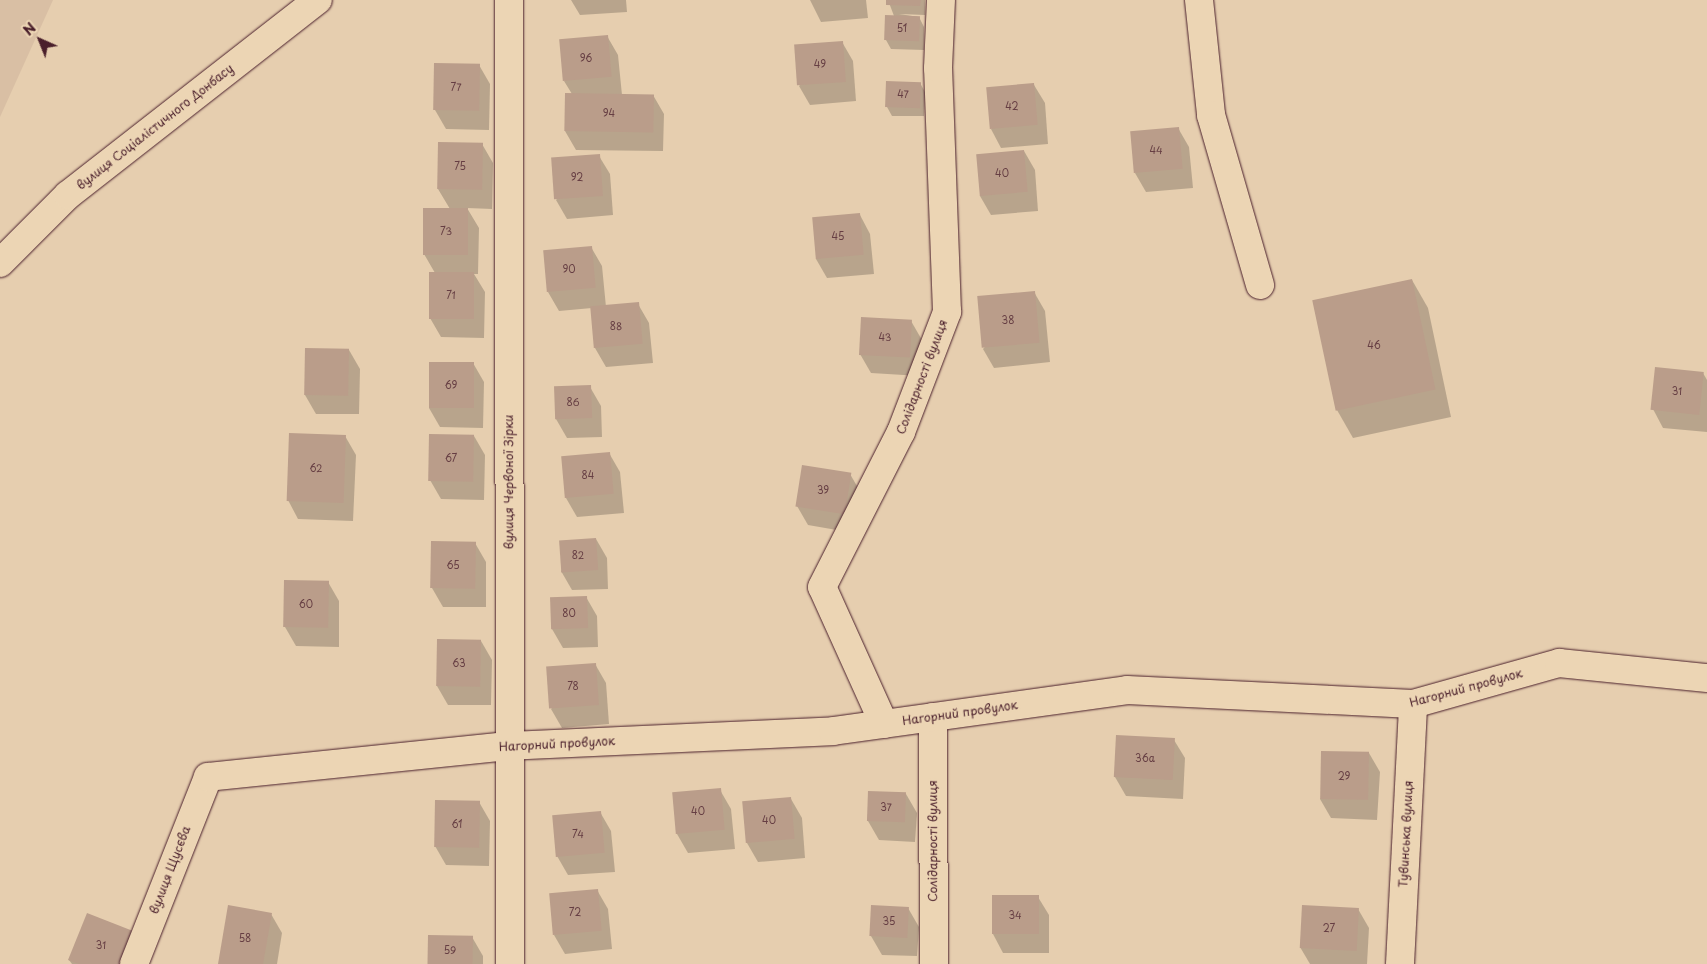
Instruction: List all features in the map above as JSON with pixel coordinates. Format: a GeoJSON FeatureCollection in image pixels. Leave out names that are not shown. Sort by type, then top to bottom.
{"type":"FeatureCollection","features":[{"type":"Feature","properties":{"kind":"street","name":"вулиця Соціалістичного Донбасу"},"geometry":{"type":"LineString","coordinates":[[0,263],[68,195],[318,0]]}},
{"type":"Feature","properties":{"kind":"street","name":"вулиця Червоної Зірки"},"geometry":{"type":"LineString","coordinates":[[509,0],[508,746],[510,964]]}},
{"type":"Feature","properties":{"kind":"street","name":"Солідарності вулиця"},"geometry":{"type":"LineString","coordinates":[[884,724],[822,587],[901,432],[947,312],[938,68],[941,0]]}},
{"type":"Feature","properties":{"kind":"street"},"geometry":{"type":"LineString","coordinates":[[1199,0],[1211,116],[1260,284]]}},
{"type":"Feature","properties":{"kind":"street","name":"Нагорний провулок"},"geometry":{"type":"LineString","coordinates":[[208,777],[508,746],[833,731],[1127,690],[1413,704],[1559,663],[1707,678]]}},
{"type":"Feature","properties":{"kind":"street","name":"Тувинська вулиця"},"geometry":{"type":"LineString","coordinates":[[1400,964],[1413,704]]}},
{"type":"Feature","properties":{"kind":"street","name":"Солідарності вулиця"},"geometry":{"type":"LineString","coordinates":[[933,717],[934,964]]}},
{"type":"Feature","properties":{"kind":"street","name":"вулиця Щусєва"},"geometry":{"type":"LineString","coordinates":[[134,964],[208,777]]}},
{"type":"Feature","properties":{"kind":"shaded area"},"geometry":{"type":"Polygon","coordinates":[[[0,0],[53,0],[0,117],[0,0]]]}},
{"type":"Feature","properties":{"kind":"building"},"geometry":{"type":"Polygon","coordinates":[[[886,0],[921,0],[920,6],[886,5],[886,0]]]}},
{"type":"Feature","properties":{"kind":"building"},"geometry":{"type":"Polygon","coordinates":[[[885,15],[920,16],[919,41],[884,40],[885,15]]]}},
{"type":"Feature","properties":{"kind":"building"},"geometry":{"type":"Polygon","coordinates":[[[608,35],[612,77],[563,81],[559,39],[608,35]]]}},
{"type":"Feature","properties":{"kind":"building"},"geometry":{"type":"Polygon","coordinates":[[[843,41],[846,82],[797,85],[794,44],[843,41]]]}},
{"type":"Feature","properties":{"kind":"building"},"geometry":{"type":"Polygon","coordinates":[[[434,63],[480,64],[479,111],[433,110],[434,63]]]}},
{"type":"Feature","properties":{"kind":"building"},"geometry":{"type":"Polygon","coordinates":[[[886,81],[921,82],[920,108],[885,107],[886,81]]]}},
{"type":"Feature","properties":{"kind":"building"},"geometry":{"type":"Polygon","coordinates":[[[1034,83],[1038,125],[990,129],[986,87],[1034,83]]]}},
{"type":"Feature","properties":{"kind":"building"},"geometry":{"type":"Polygon","coordinates":[[[565,93],[654,95],[653,133],[564,131],[565,93]]]}},
{"type":"Feature","properties":{"kind":"building"},"geometry":{"type":"Polygon","coordinates":[[[1179,127],[1183,169],[1134,173],[1130,131],[1179,127]]]}},
{"type":"Feature","properties":{"kind":"building"},"geometry":{"type":"Polygon","coordinates":[[[438,142],[483,143],[482,190],[437,189],[438,142]]]}},
{"type":"Feature","properties":{"kind":"building"},"geometry":{"type":"Polygon","coordinates":[[[1024,150],[1028,192],[980,196],[976,154],[1024,150]]]}},
{"type":"Feature","properties":{"kind":"building"},"geometry":{"type":"Polygon","coordinates":[[[600,154],[603,196],[554,199],[551,157],[600,154]]]}},
{"type":"Feature","properties":{"kind":"building"},"geometry":{"type":"Polygon","coordinates":[[[423,208],[468,208],[468,255],[423,255],[423,208]]]}},
{"type":"Feature","properties":{"kind":"building"},"geometry":{"type":"Polygon","coordinates":[[[860,213],[864,255],[816,259],[812,217],[860,213]]]}},
{"type":"Feature","properties":{"kind":"building"},"geometry":{"type":"Polygon","coordinates":[[[592,246],[596,288],[547,292],[543,250],[592,246]]]}},
{"type":"Feature","properties":{"kind":"building"},"geometry":{"type":"Polygon","coordinates":[[[429,272],[474,272],[474,319],[429,319],[429,272]]]}},
{"type":"Feature","properties":{"kind":"building"},"geometry":{"type":"Polygon","coordinates":[[[1412,279],[1435,390],[1336,411],[1312,300],[1412,279]]]}},
{"type":"Feature","properties":{"kind":"building"},"geometry":{"type":"Polygon","coordinates":[[[1035,291],[1040,343],[982,348],[977,296],[1035,291]]]}},
{"type":"Feature","properties":{"kind":"building"},"geometry":{"type":"Polygon","coordinates":[[[639,302],[643,344],[594,348],[590,306],[639,302]]]}},
{"type":"Feature","properties":{"kind":"building"},"geometry":{"type":"Polygon","coordinates":[[[861,317],[912,320],[910,358],[859,355],[861,317]]]}},
{"type":"Feature","properties":{"kind":"building"},"geometry":{"type":"Polygon","coordinates":[[[305,348],[349,349],[348,396],[304,395],[305,348]]]}},
{"type":"Feature","properties":{"kind":"building"},"geometry":{"type":"Polygon","coordinates":[[[429,362],[474,362],[474,408],[429,408],[429,362]]]}},
{"type":"Feature","properties":{"kind":"building"},"geometry":{"type":"Polygon","coordinates":[[[1655,367],[1704,372],[1699,415],[1651,410],[1655,367]]]}},
{"type":"Feature","properties":{"kind":"building"},"geometry":{"type":"Polygon","coordinates":[[[591,385],[592,418],[555,419],[554,386],[591,385]]]}},
{"type":"Feature","properties":{"kind":"building"},"geometry":{"type":"Polygon","coordinates":[[[289,433],[346,435],[344,503],[287,501],[289,433]]]}},
{"type":"Feature","properties":{"kind":"building"},"geometry":{"type":"Polygon","coordinates":[[[429,434],[474,435],[473,482],[428,481],[429,434]]]}},
{"type":"Feature","properties":{"kind":"building"},"geometry":{"type":"Polygon","coordinates":[[[610,452],[614,494],[565,498],[561,456],[610,452]]]}},
{"type":"Feature","properties":{"kind":"building"},"geometry":{"type":"Polygon","coordinates":[[[802,465],[851,473],[845,514],[795,506],[802,465]]]}},
{"type":"Feature","properties":{"kind":"building"},"geometry":{"type":"Polygon","coordinates":[[[596,538],[598,570],[561,573],[559,541],[596,538]]]}},
{"type":"Feature","properties":{"kind":"building"},"geometry":{"type":"Polygon","coordinates":[[[431,541],[476,542],[475,589],[430,588],[431,541]]]}},
{"type":"Feature","properties":{"kind":"building"},"geometry":{"type":"Polygon","coordinates":[[[284,580],[329,581],[328,628],[283,627],[284,580]]]}},
{"type":"Feature","properties":{"kind":"building"},"geometry":{"type":"Polygon","coordinates":[[[587,596],[588,628],[551,629],[550,597],[587,596]]]}},
{"type":"Feature","properties":{"kind":"building"},"geometry":{"type":"Polygon","coordinates":[[[437,639],[481,640],[480,687],[436,686],[437,639]]]}},
{"type":"Feature","properties":{"kind":"building"},"geometry":{"type":"Polygon","coordinates":[[[596,663],[599,705],[549,708],[546,666],[596,663]]]}},
{"type":"Feature","properties":{"kind":"building"},"geometry":{"type":"Polygon","coordinates":[[[1116,735],[1175,738],[1173,780],[1114,777],[1116,735]]]}},
{"type":"Feature","properties":{"kind":"building"},"geometry":{"type":"Polygon","coordinates":[[[1321,751],[1369,752],[1368,800],[1320,799],[1321,751]]]}},
{"type":"Feature","properties":{"kind":"building"},"geometry":{"type":"Polygon","coordinates":[[[721,788],[725,830],[676,834],[672,792],[721,788]]]}},
{"type":"Feature","properties":{"kind":"building"},"geometry":{"type":"Polygon","coordinates":[[[868,791],[906,792],[905,822],[867,821],[868,791]]]}},
{"type":"Feature","properties":{"kind":"building"},"geometry":{"type":"Polygon","coordinates":[[[791,797],[795,839],[746,843],[742,801],[791,797]]]}},
{"type":"Feature","properties":{"kind":"building"},"geometry":{"type":"Polygon","coordinates":[[[435,800],[480,801],[479,848],[434,847],[435,800]]]}},
{"type":"Feature","properties":{"kind":"building"},"geometry":{"type":"Polygon","coordinates":[[[601,811],[605,853],[556,857],[552,815],[601,811]]]}},
{"type":"Feature","properties":{"kind":"building"},"geometry":{"type":"Polygon","coordinates":[[[598,889],[602,931],[553,935],[549,893],[598,889]]]}},
{"type":"Feature","properties":{"kind":"building"},"geometry":{"type":"Polygon","coordinates":[[[992,895],[1039,895],[1039,934],[992,934],[992,895]]]}},
{"type":"Feature","properties":{"kind":"building"},"geometry":{"type":"Polygon","coordinates":[[[228,905],[272,913],[263,964],[218,964],[228,905]]]}},
{"type":"Feature","properties":{"kind":"building"},"geometry":{"type":"Polygon","coordinates":[[[871,905],[909,907],[907,938],[869,936],[871,905]]]}},
{"type":"Feature","properties":{"kind":"building"},"geometry":{"type":"Polygon","coordinates":[[[1302,905],[1359,908],[1357,951],[1300,948],[1302,905]]]}},
{"type":"Feature","properties":{"kind":"building"},"geometry":{"type":"Polygon","coordinates":[[[87,913],[133,931],[120,964],[79,964],[68,960],[87,913]]]}},
{"type":"Feature","properties":{"kind":"building"},"geometry":{"type":"Polygon","coordinates":[[[428,935],[473,936],[473,964],[427,964],[428,935]]]}}]}
